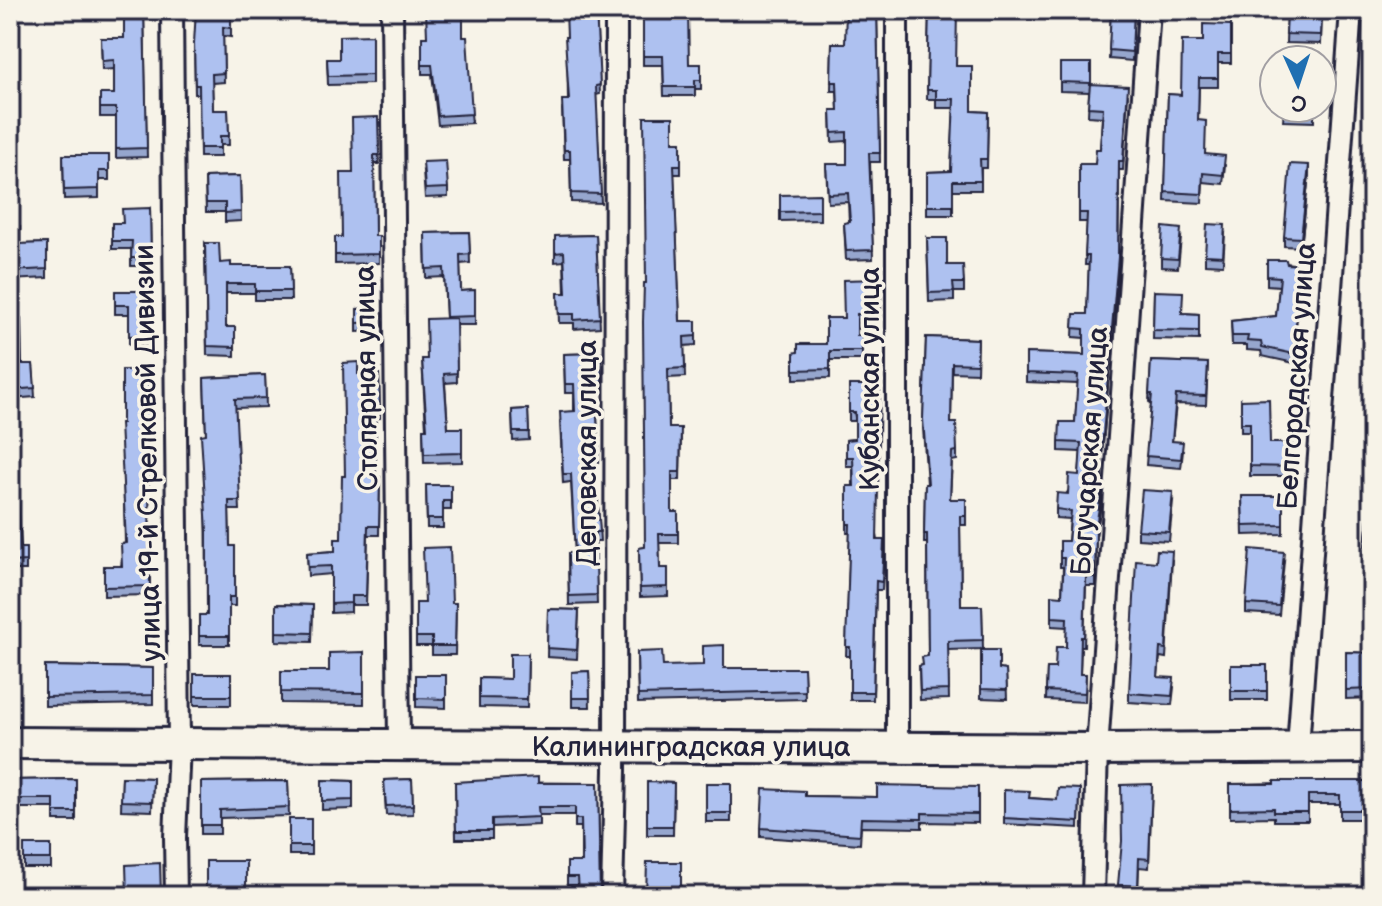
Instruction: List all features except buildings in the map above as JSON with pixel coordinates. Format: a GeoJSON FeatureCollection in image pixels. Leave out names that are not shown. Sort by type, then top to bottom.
{"type":"FeatureCollection","features":[{"type":"Feature","properties":{"kind":"main road","name":"Калининградская улица"},"geometry":{"type":"LineString","coordinates":[[10,743],[1097,749],[1372,747]]}},
{"type":"Feature","properties":{"kind":"street","name":"улица 19-й Стрелковой Дивизии"},"geometry":{"type":"LineString","coordinates":[[172,10],[179,744],[176,896]]}},
{"type":"Feature","properties":{"kind":"street","name":"Столярная улица"},"geometry":{"type":"LineString","coordinates":[[392,10],[399,746]]}},
{"type":"Feature","properties":{"kind":"street","name":"Деповская улица"},"geometry":{"type":"LineString","coordinates":[[612,896],[616,10]]}},
{"type":"Feature","properties":{"kind":"street","name":"Кубанская улица"},"geometry":{"type":"LineString","coordinates":[[897,10],[897,748]]}},
{"type":"Feature","properties":{"kind":"street","name":"Богучарская улица"},"geometry":{"type":"LineString","coordinates":[[1093,896],[1097,749],[1149,10]]}},
{"type":"Feature","properties":{"kind":"street","name":"Белгородская улица"},"geometry":{"type":"LineString","coordinates":[[1298,747],[1351,10]]}}]}
